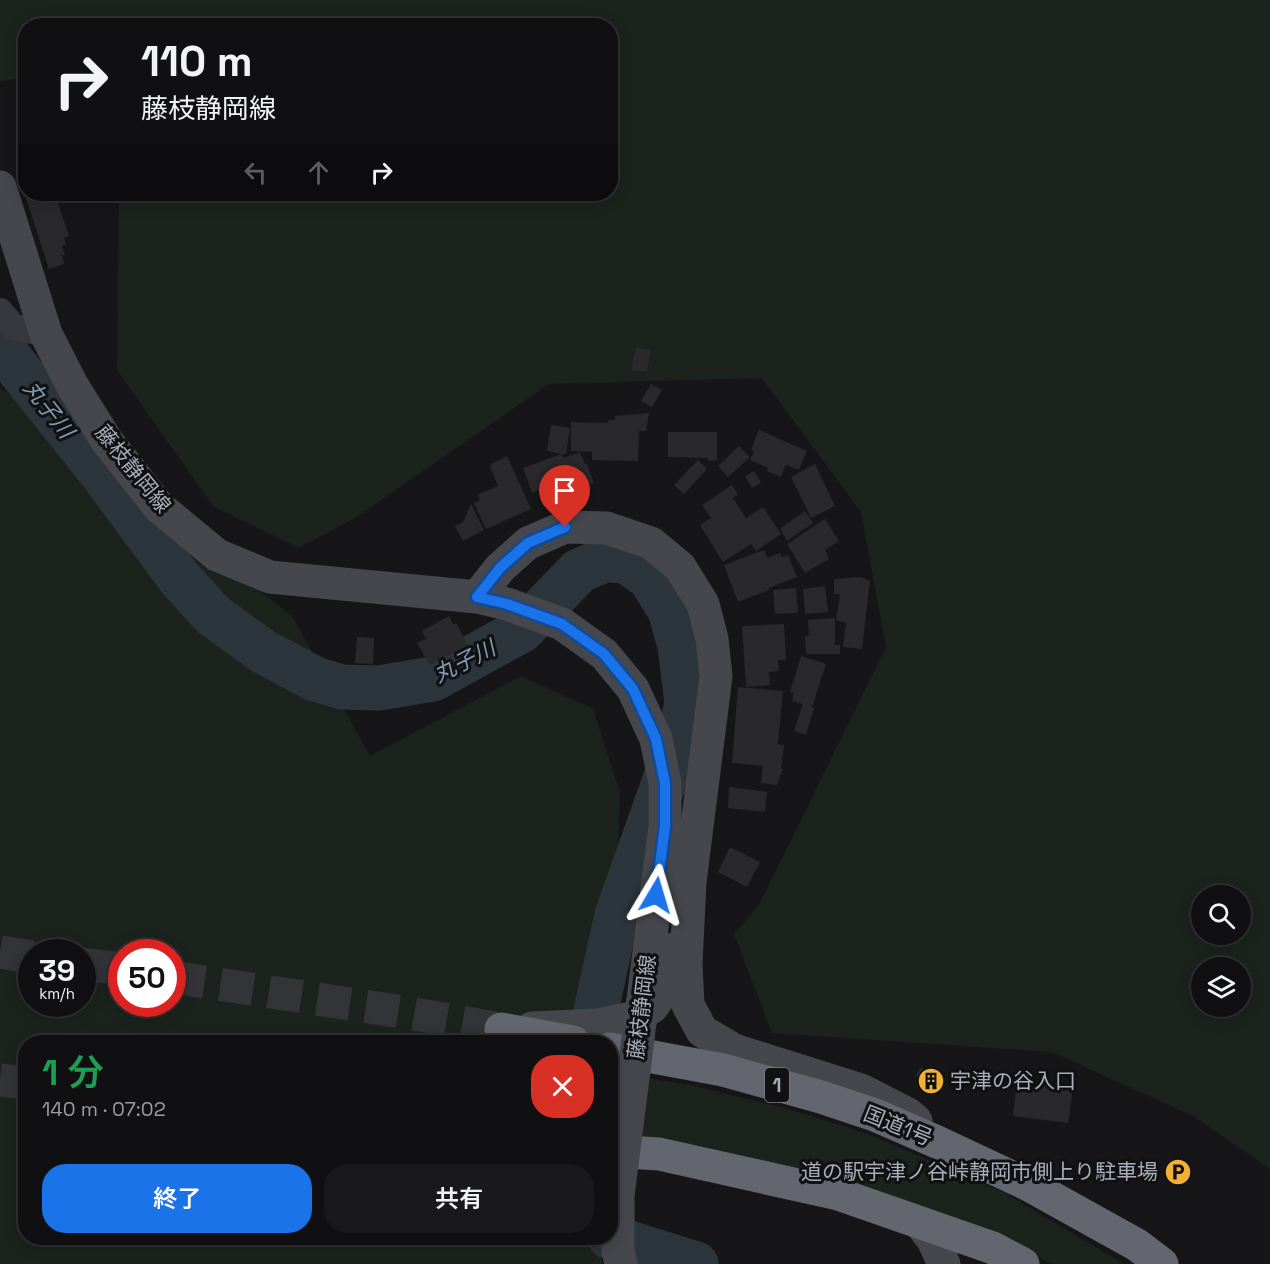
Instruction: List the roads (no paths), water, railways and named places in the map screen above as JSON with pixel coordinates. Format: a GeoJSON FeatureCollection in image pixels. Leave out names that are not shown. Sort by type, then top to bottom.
{"type":"FeatureCollection","features":[{"type":"Feature","properties":{"kind":"highway"},"geometry":{"type":"LineString","coordinates":[[501,1029],[534,1035]]}},
{"type":"Feature","properties":{"kind":"highway","name":"国道1号"},"geometry":{"type":"LineString","coordinates":[[618,1050],[723,1070],[875,1115],[1029,1185],[1137,1245],[1162,1264]]}},
{"type":"Feature","properties":{"kind":"highway"},"geometry":{"type":"LineString","coordinates":[[618,1151],[659,1154],[838,1194],[993,1248],[1023,1264]]}},
{"type":"Feature","properties":{"kind":"main road","name":"藤枝静岡線"},"geometry":{"type":"LineString","coordinates":[[0,187],[46,334],[72,385],[107,441],[159,507],[217,555],[270,577],[492,600],[562,624],[604,654],[633,689],[656,739],[665,783],[665,826],[618,1196],[618,1250],[621,1264]]}},
{"type":"Feature","properties":{"kind":"main road"},"geometry":{"type":"LineString","coordinates":[[492,600],[500,568],[528,543],[565,527],[607,528],[651,543],[680,567],[703,604],[712,639],[716,676],[690,882],[686,964],[688,1005],[702,1031],[734,1050],[861,1090],[908,1114],[938,1142]]}},
{"type":"Feature","properties":{"kind":"main road"},"geometry":{"type":"LineString","coordinates":[[501,1029],[599,1025],[636,1017],[652,1007],[668,985],[690,882]]}},
{"type":"Feature","properties":{"kind":"main road"},"geometry":{"type":"LineString","coordinates":[[920,1223],[933,1240],[944,1264]]}},
{"type":"Feature","properties":{"kind":"street"},"geometry":{"type":"LineString","coordinates":[[0,311],[14,327],[46,334]]}},
{"type":"Feature","properties":{"kind":"waterway","name":"丸子川"},"geometry":{"type":"LineString","coordinates":[[0,346],[103,475],[180,579],[213,615],[264,652],[315,679],[342,687],[379,688],[433,679],[522,630],[579,571],[604,560],[626,561],[650,578],[670,610],[680,646],[687,703],[677,746],[617,915],[591,1035]]}},
{"type":"Feature","properties":{"kind":"waterway"},"geometry":{"type":"LineString","coordinates":[[618,1240],[696,1264]]}},
{"type":"Feature","properties":{"kind":"tunnel"},"geometry":{"type":"LineString","coordinates":[[0,952],[18,955]]}},
{"type":"Feature","properties":{"kind":"tunnel"},"geometry":{"type":"LineString","coordinates":[[96,966],[108,967]]}},
{"type":"Feature","properties":{"kind":"tunnel"},"geometry":{"type":"LineString","coordinates":[[186,979],[501,1029]]}},
{"type":"Feature","properties":{"kind":"tunnel"},"geometry":{"type":"LineString","coordinates":[[0,1080],[18,1082]]}},
{"type":"Feature","properties":{"kind":"place","name":"宇津の谷入口"},"geometry":{"type":"Point","coordinates":[931,1081]}},
{"type":"Feature","properties":{"kind":"place","name":"道の駅宇津ノ谷峠静岡市側上り駐車場"},"geometry":{"type":"Point","coordinates":[1178,1172]}}]}
